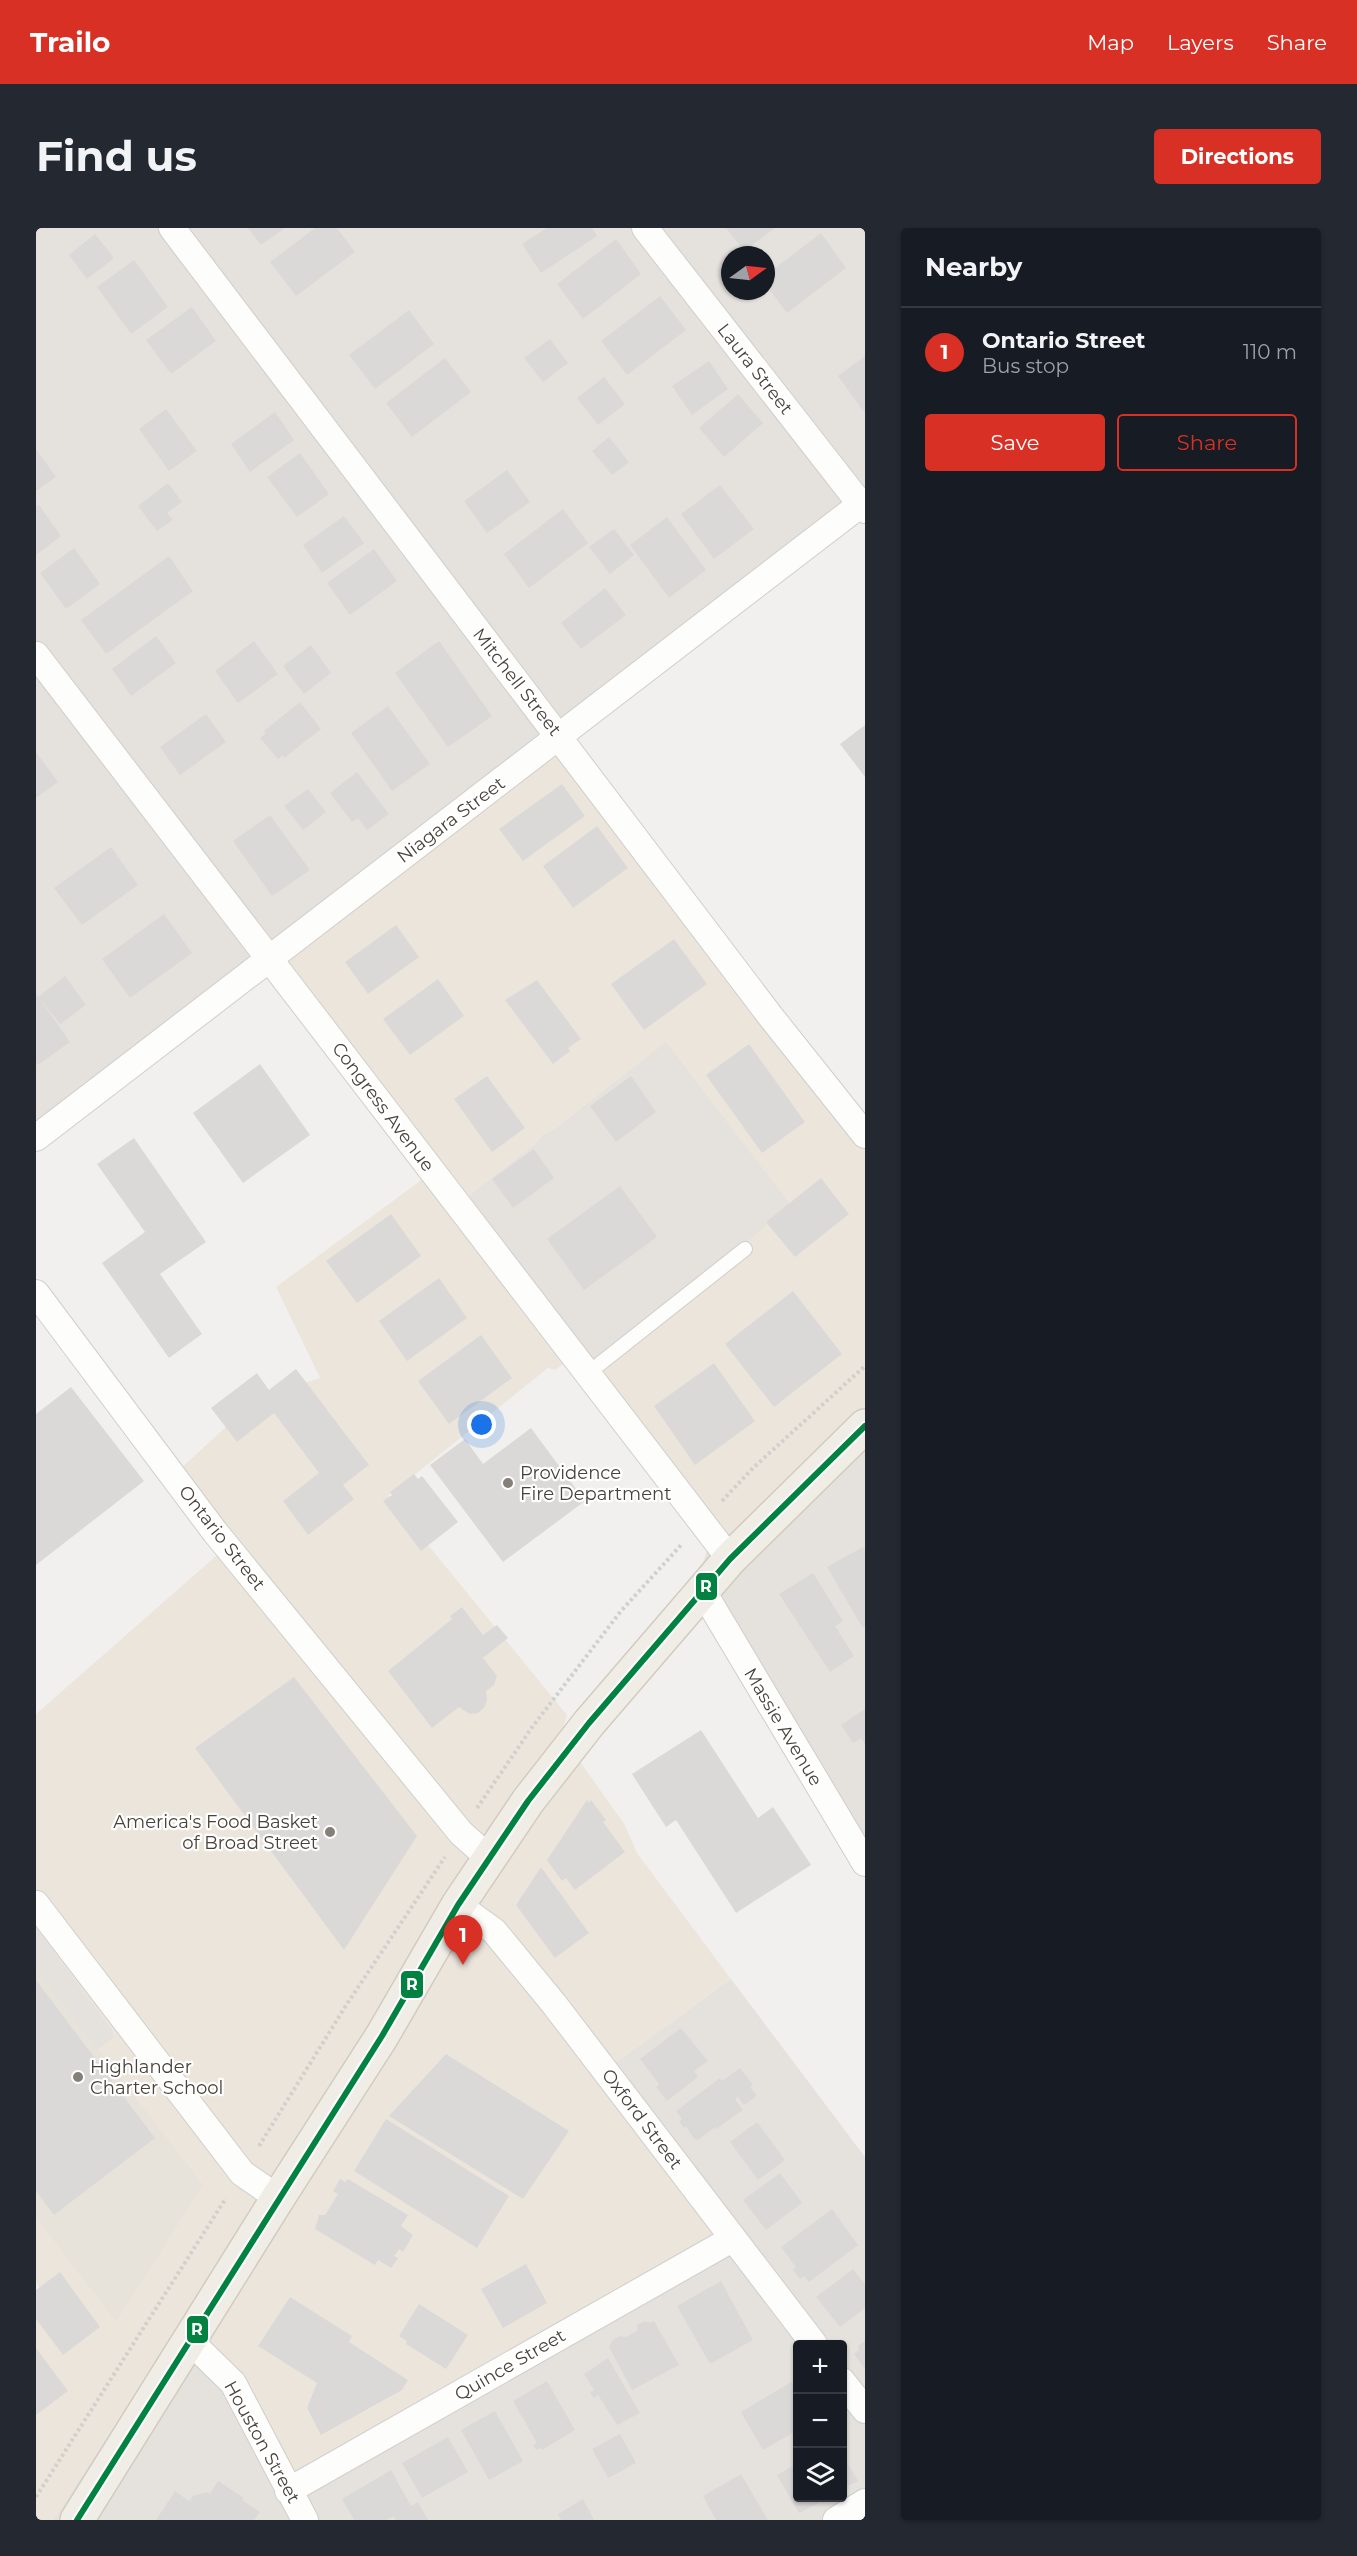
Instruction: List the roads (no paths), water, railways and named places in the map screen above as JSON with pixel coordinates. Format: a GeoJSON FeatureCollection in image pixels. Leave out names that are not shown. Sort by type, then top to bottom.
{"type":"FeatureCollection","features":[{"type":"Feature","properties":{"kind":"main road"},"geometry":{"type":"LineString","coordinates":[[77,2520],[382,2036],[458,1905],[528,1801],[589,1723],[702,1590],[730,1559],[865,1426]]}},
{"type":"Feature","properties":{"kind":"street","name":"Mitchell Street"},"geometry":{"type":"LineString","coordinates":[[172,228],[771,1017],[865,1135]]}},
{"type":"Feature","properties":{"kind":"street","name":"Laura Street"},"geometry":{"type":"LineString","coordinates":[[645,228],[864,505]]}},
{"type":"Feature","properties":{"kind":"street","name":"Niagara Street"},"geometry":{"type":"LineString","coordinates":[[36,1138],[864,505]]}},
{"type":"Feature","properties":{"kind":"street","name":"Congress Avenue"},"geometry":{"type":"LineString","coordinates":[[36,655],[730,1559]]}},
{"type":"Feature","properties":{"kind":"street","name":"Ontario Street"},"geometry":{"type":"LineString","coordinates":[[36,1293],[215,1532],[461,1833],[489,1858]]}},
{"type":"Feature","properties":{"kind":"street","name":"Massie Avenue"},"geometry":{"type":"LineString","coordinates":[[702,1590],[865,1863]]}},
{"type":"Feature","properties":{"kind":"street"},"geometry":{"type":"LineString","coordinates":[[36,1904],[242,2173],[278,2198]]}},
{"type":"Feature","properties":{"kind":"street","name":"Oxford Street"},"geometry":{"type":"LineString","coordinates":[[458,1905],[494,1931],[554,2004],[732,2240],[811,2340]]}},
{"type":"Feature","properties":{"kind":"street","name":"Quince Street"},"geometry":{"type":"LineString","coordinates":[[288,2492],[732,2240]]}},
{"type":"Feature","properties":{"kind":"street","name":"Houston Street"},"geometry":{"type":"LineString","coordinates":[[190,2341],[233,2383],[288,2492],[305,2520]]}},
{"type":"Feature","properties":{"kind":"street"},"geometry":{"type":"LineString","coordinates":[[847,2386],[865,2410]]}},
{"type":"Feature","properties":{"kind":"street"},"geometry":{"type":"LineString","coordinates":[[836,2520],[865,2502]]}},
{"type":"Feature","properties":{"kind":"lane"},"geometry":{"type":"LineString","coordinates":[[587,1374],[745,1249]]}},
{"type":"Feature","properties":{"kind":"place","name":"Providence Fire Department"},"geometry":{"type":"Point","coordinates":[508,1483]}},
{"type":"Feature","properties":{"kind":"place","name":"America's Food Basket of Broad Street"},"geometry":{"type":"Point","coordinates":[330,1832]}},
{"type":"Feature","properties":{"kind":"place","name":"Ontario Street"},"geometry":{"type":"Point","coordinates":[463,1965]}},
{"type":"Feature","properties":{"kind":"place","name":"Highlander Charter School"},"geometry":{"type":"Point","coordinates":[78,2077]}}]}
